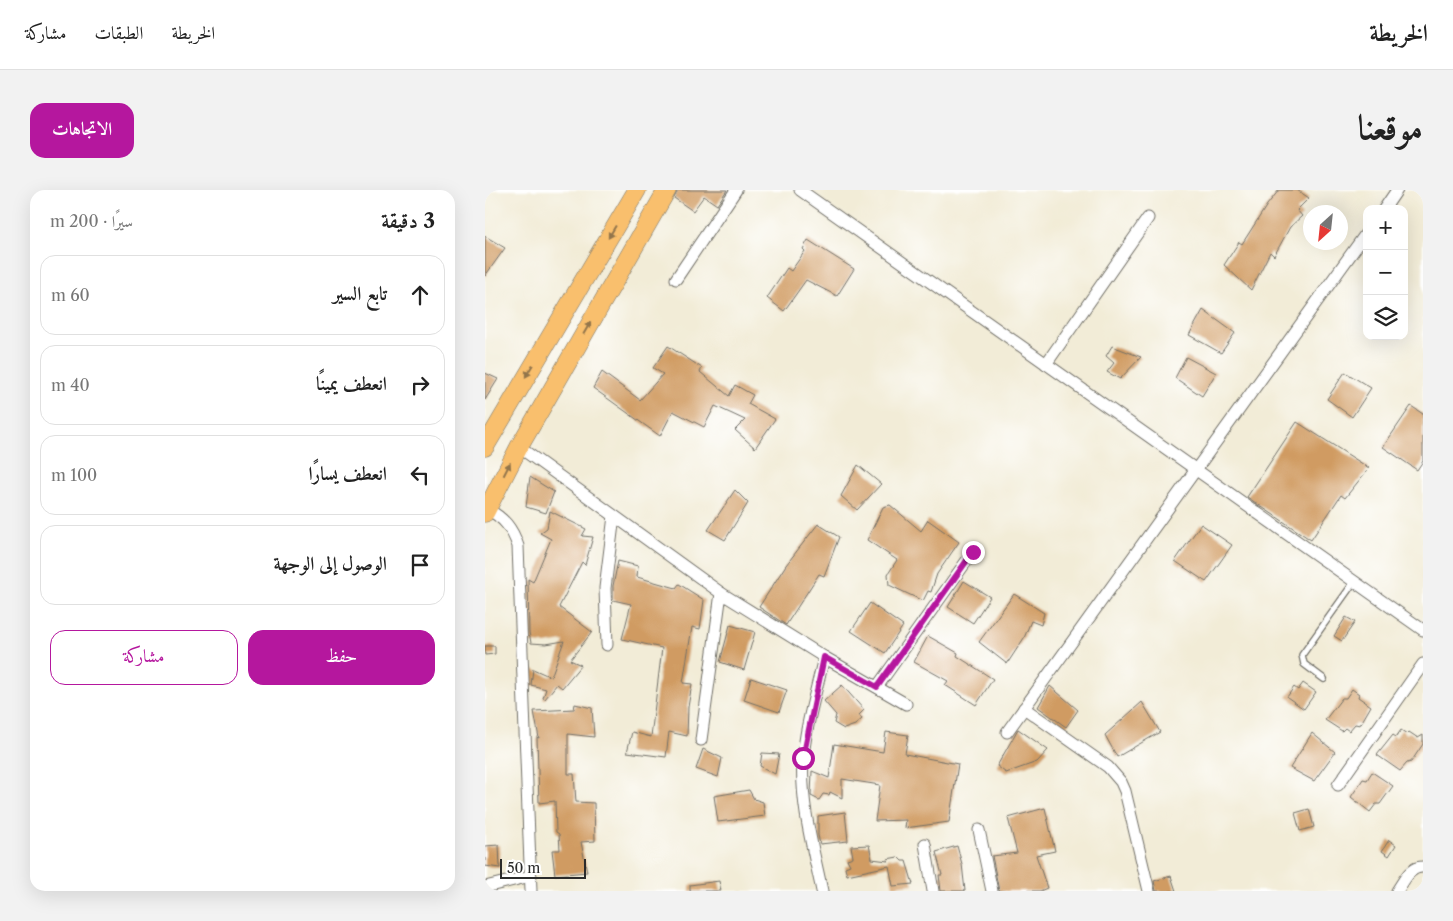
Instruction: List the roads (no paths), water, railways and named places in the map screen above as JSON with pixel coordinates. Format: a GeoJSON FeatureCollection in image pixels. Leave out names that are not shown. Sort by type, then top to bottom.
{"type":"FeatureCollection","features":[{"type":"Feature","properties":{"kind":"main road"},"geometry":{"type":"LineString","coordinates":[[485,447],[637,190]]}},
{"type":"Feature","properties":{"kind":"main road"},"geometry":{"type":"LineString","coordinates":[[486,511],[519,447],[667,190]]}},
{"type":"Feature","properties":{"kind":"street"},"geometry":{"type":"LineString","coordinates":[[675,278],[736,190]]}},
{"type":"Feature","properties":{"kind":"street"},"geometry":{"type":"LineString","coordinates":[[800,190],[1423,630]]}},
{"type":"Feature","properties":{"kind":"street"},"geometry":{"type":"LineString","coordinates":[[1386,205],[1397,190]]}},
{"type":"Feature","properties":{"kind":"street"},"geometry":{"type":"LineString","coordinates":[[1046,364],[1148,218]]}},
{"type":"Feature","properties":{"kind":"street"},"geometry":{"type":"LineString","coordinates":[[1007,732],[1363,238]]}},
{"type":"Feature","properties":{"kind":"street"},"geometry":{"type":"LineString","coordinates":[[519,447],[721,593],[824,657],[906,704]]}},
{"type":"Feature","properties":{"kind":"street"},"geometry":{"type":"LineString","coordinates":[[486,511],[498,515],[507,523],[514,534],[518,546],[531,891]]}},
{"type":"Feature","properties":{"kind":"street"},"geometry":{"type":"LineString","coordinates":[[607,645],[605,588],[614,516]]}},
{"type":"Feature","properties":{"kind":"street"},"geometry":{"type":"LineString","coordinates":[[877,687],[973,552]]}},
{"type":"Feature","properties":{"kind":"street"},"geometry":{"type":"LineString","coordinates":[[701,740],[721,593]]}},
{"type":"Feature","properties":{"kind":"street"},"geometry":{"type":"LineString","coordinates":[[822,891],[805,802],[803,758],[824,657]]}},
{"type":"Feature","properties":{"kind":"street"},"geometry":{"type":"LineString","coordinates":[[1338,784],[1423,664]]}},
{"type":"Feature","properties":{"kind":"street"},"geometry":{"type":"LineString","coordinates":[[1024,708],[1115,773],[1125,791],[1149,891]]}},
{"type":"Feature","properties":{"kind":"street"},"geometry":{"type":"LineString","coordinates":[[979,830],[992,891]]}},
{"type":"Feature","properties":{"kind":"street"},"geometry":{"type":"LineString","coordinates":[[925,844],[933,891]]}},
{"type":"Feature","properties":{"kind":"street"},"geometry":{"type":"LineString","coordinates":[[1397,891],[1411,871],[1416,867],[1423,867]]}},
{"type":"Feature","properties":{"kind":"street"},"geometry":{"type":"LineString","coordinates":[[485,887],[531,876]]}},
{"type":"Feature","properties":{"kind":"lane"},"geometry":{"type":"LineString","coordinates":[[1323,679],[1303,664],[1302,655],[1354,582]]}}]}
